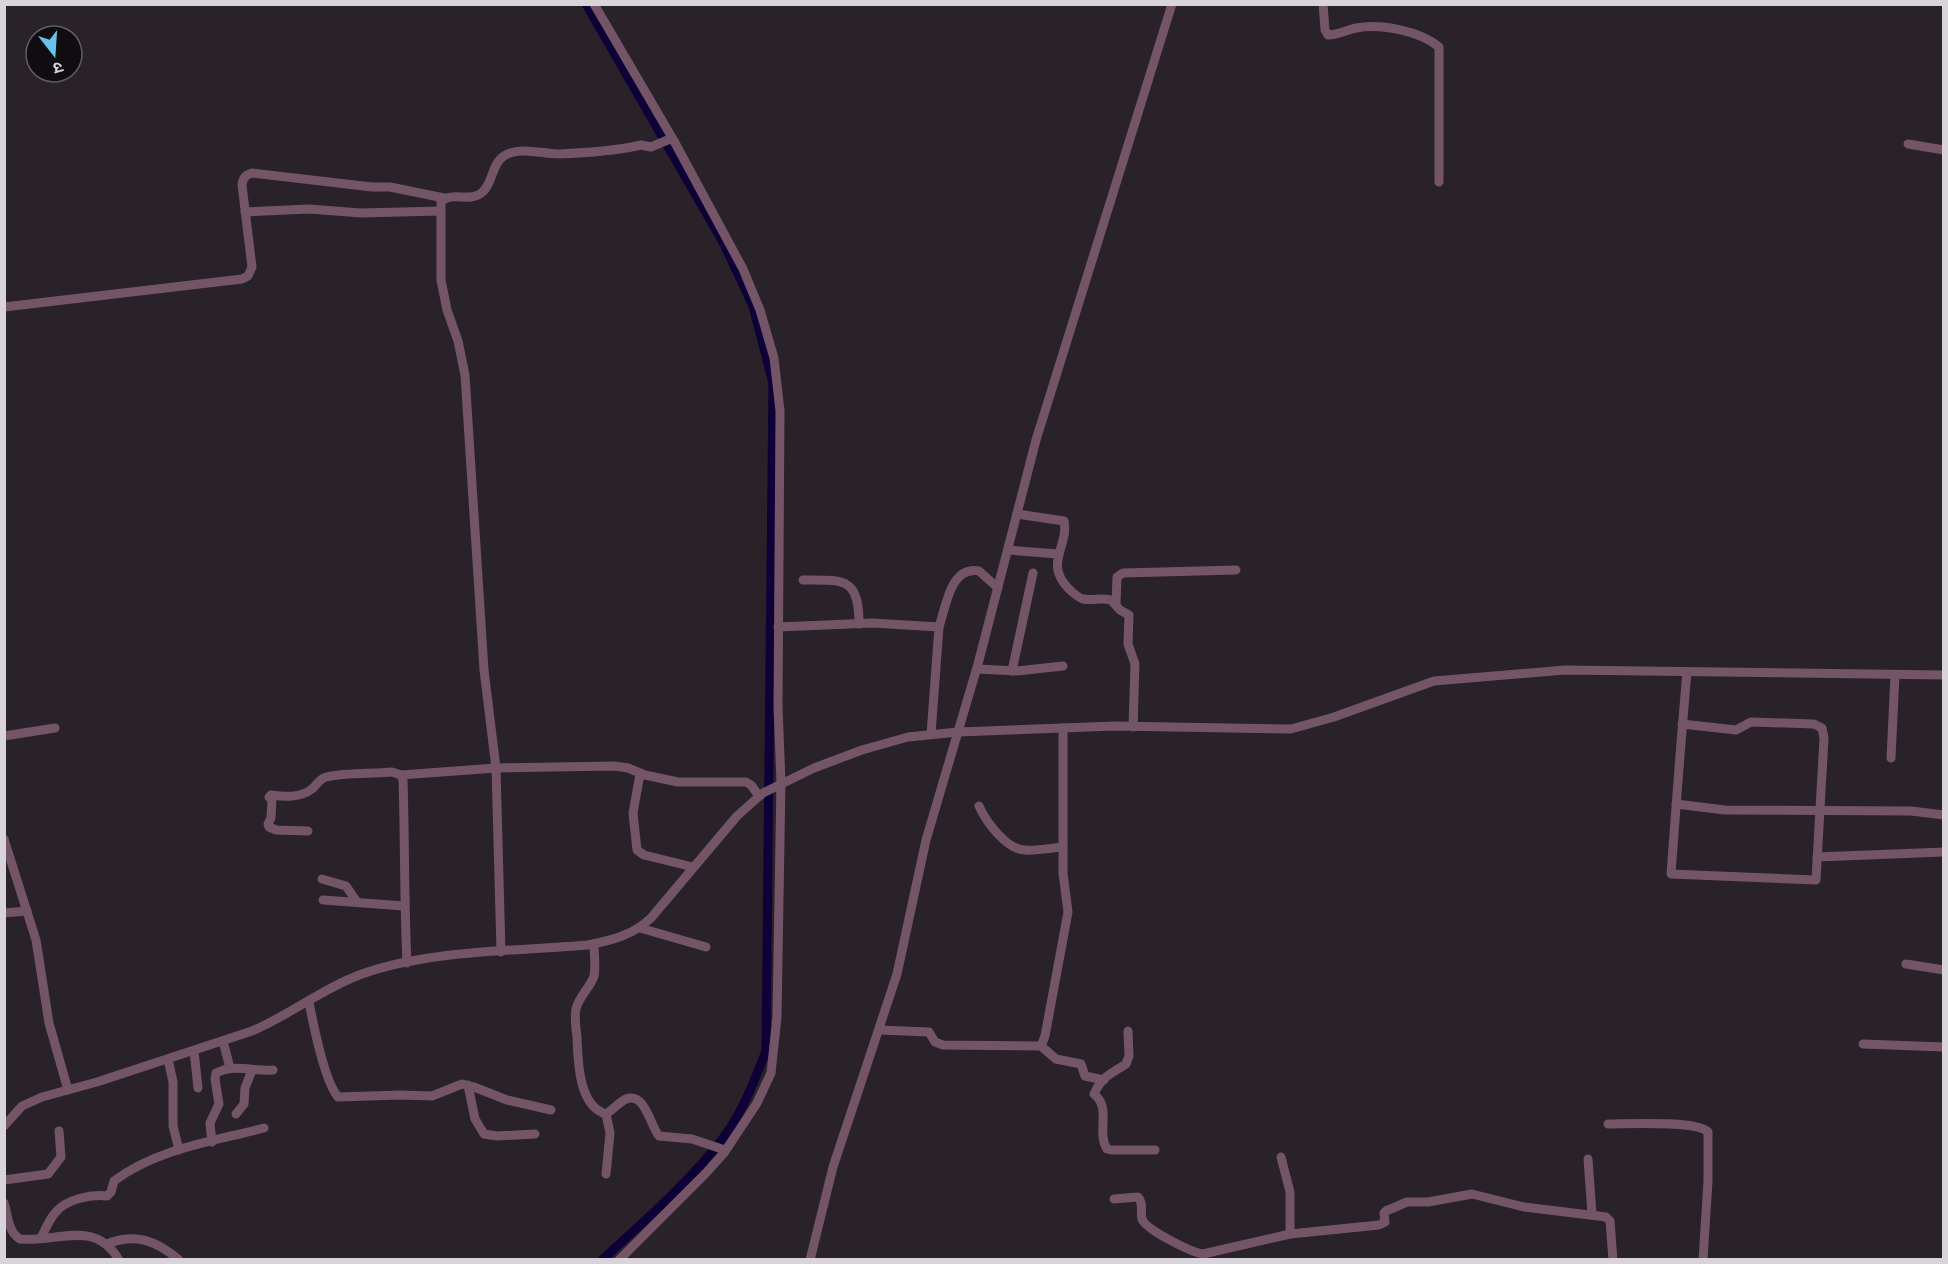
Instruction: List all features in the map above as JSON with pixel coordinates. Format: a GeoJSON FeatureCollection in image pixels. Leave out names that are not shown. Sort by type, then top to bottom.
{"type":"FeatureCollection","features":[{"type":"Feature","properties":{"kind":"street"},"geometry":{"type":"LineString","coordinates":[[594,4],[743,269],[760,310],[774,358],[780,411],[779,952],[774,1056],[771,1073],[757,1103],[706,1173],[619,1260]]}},
{"type":"Feature","properties":{"kind":"street"},"geometry":{"type":"LineString","coordinates":[[810,1260],[833,1167],[897,974],[926,840],[976,669],[1036,440],[1172,4]]}},
{"type":"Feature","properties":{"kind":"street"},"geometry":{"type":"LineString","coordinates":[[1323,4],[1325,30],[1328,35],[1358,27],[1379,28],[1417,34],[1439,48],[1439,182]]}},
{"type":"Feature","properties":{"kind":"street"},"geometry":{"type":"LineString","coordinates":[[4,307],[242,279],[248,276],[252,267],[243,178],[252,173],[372,187],[390,187],[444,198],[479,195],[498,162],[504,156],[513,153],[524,151],[560,154],[641,145],[651,147],[672,140]]}},
{"type":"Feature","properties":{"kind":"street"},"geometry":{"type":"LineString","coordinates":[[1908,144],[1944,150]]}},
{"type":"Feature","properties":{"kind":"street"},"geometry":{"type":"LineString","coordinates":[[444,198],[441,201],[440,211],[442,288],[465,375],[485,678],[496,768],[501,952]]}},
{"type":"Feature","properties":{"kind":"street"},"geometry":{"type":"LineString","coordinates":[[245,212],[301,209],[361,213],[440,211]]}},
{"type":"Feature","properties":{"kind":"street"},"geometry":{"type":"LineString","coordinates":[[1017,514],[1064,521],[1065,530],[1057,571],[1062,581],[1083,599],[1106,598],[1116,603]]}},
{"type":"Feature","properties":{"kind":"street"},"geometry":{"type":"LineString","coordinates":[[1008,550],[1059,554]]}},
{"type":"Feature","properties":{"kind":"street"},"geometry":{"type":"LineString","coordinates":[[1133,727],[1135,664],[1128,644],[1130,618],[1119,610],[1116,603],[1117,577],[1123,573],[1236,570]]}},
{"type":"Feature","properties":{"kind":"street"},"geometry":{"type":"LineString","coordinates":[[931,734],[939,627],[954,581],[968,571],[979,571],[998,588]]}},
{"type":"Feature","properties":{"kind":"street"},"geometry":{"type":"LineString","coordinates":[[1012,671],[1033,573]]}},
{"type":"Feature","properties":{"kind":"street"},"geometry":{"type":"LineString","coordinates":[[803,580],[833,580],[854,590],[858,600],[859,624]]}},
{"type":"Feature","properties":{"kind":"street"},"geometry":{"type":"LineString","coordinates":[[778,627],[886,623],[939,627]]}},
{"type":"Feature","properties":{"kind":"street"},"geometry":{"type":"LineString","coordinates":[[976,669],[1012,671],[1063,666]]}},
{"type":"Feature","properties":{"kind":"street"},"geometry":{"type":"LineString","coordinates":[[4,1126],[22,1106],[42,1097],[224,1041],[270,1023],[361,974],[445,957],[594,944],[615,940],[640,928],[651,918],[737,816],[761,794],[814,768],[908,737],[958,732],[1063,728],[1291,729],[1334,717],[1434,681],[1565,670],[1944,675]]}},
{"type":"Feature","properties":{"kind":"street"},"geometry":{"type":"LineString","coordinates":[[1682,724],[1736,730],[1751,722],[1820,726],[1824,738],[1816,880],[1671,873],[1682,724],[1687,672]]}},
{"type":"Feature","properties":{"kind":"street"},"geometry":{"type":"LineString","coordinates":[[1891,758],[1895,675]]}},
{"type":"Feature","properties":{"kind":"street"},"geometry":{"type":"LineString","coordinates":[[4,736],[55,728]]}},
{"type":"Feature","properties":{"kind":"street"},"geometry":{"type":"LineString","coordinates":[[1041,1046],[1045,1036],[1067,925],[1068,901],[1063,873],[1063,728]]}},
{"type":"Feature","properties":{"kind":"street"},"geometry":{"type":"LineString","coordinates":[[308,831],[276,830],[269,827],[272,799],[269,797],[271,795],[295,796],[308,791],[319,780],[329,777],[392,772],[398,772],[401,775],[496,768],[615,766],[678,782],[746,782],[761,794]]}},
{"type":"Feature","properties":{"kind":"street"},"geometry":{"type":"LineString","coordinates":[[640,774],[633,813],[637,850],[644,855],[693,867]]}},
{"type":"Feature","properties":{"kind":"street"},"geometry":{"type":"LineString","coordinates":[[401,775],[403,780],[407,963]]}},
{"type":"Feature","properties":{"kind":"street"},"geometry":{"type":"LineString","coordinates":[[1676,804],[1725,810],[1911,811],[1944,815]]}},
{"type":"Feature","properties":{"kind":"street"},"geometry":{"type":"LineString","coordinates":[[979,806],[987,821],[1011,846],[1024,851],[1063,847]]}},
{"type":"Feature","properties":{"kind":"street"},"geometry":{"type":"LineString","coordinates":[[4,839],[39,954],[51,1033],[68,1090]]}},
{"type":"Feature","properties":{"kind":"street"},"geometry":{"type":"LineString","coordinates":[[1817,856],[1944,852]]}},
{"type":"Feature","properties":{"kind":"street"},"geometry":{"type":"LineString","coordinates":[[322,879],[346,886],[357,902]]}},
{"type":"Feature","properties":{"kind":"street"},"geometry":{"type":"LineString","coordinates":[[323,900],[404,906]]}},
{"type":"Feature","properties":{"kind":"street"},"geometry":{"type":"LineString","coordinates":[[4,913],[27,911]]}},
{"type":"Feature","properties":{"kind":"street"},"geometry":{"type":"LineString","coordinates":[[640,928],[706,947]]}},
{"type":"Feature","properties":{"kind":"street"},"geometry":{"type":"LineString","coordinates":[[594,944],[594,976],[577,1007],[577,1055],[582,1086],[597,1109],[606,1114],[610,1133],[606,1174]]}},
{"type":"Feature","properties":{"kind":"street"},"geometry":{"type":"LineString","coordinates":[[1906,964],[1944,970]]}},
{"type":"Feature","properties":{"kind":"street"},"geometry":{"type":"LineString","coordinates":[[309,1002],[313,1027],[332,1088],[338,1097],[432,1096],[441,1094],[456,1085],[468,1085],[507,1100],[551,1110]]}},
{"type":"Feature","properties":{"kind":"street"},"geometry":{"type":"LineString","coordinates":[[879,1030],[929,1032],[935,1042],[943,1045],[1041,1046],[1056,1059],[1080,1064],[1085,1076],[1104,1080]]}},
{"type":"Feature","properties":{"kind":"street"},"geometry":{"type":"LineString","coordinates":[[1128,1031],[1129,1056],[1126,1064],[1107,1074],[1098,1084],[1094,1094],[1102,1104],[1105,1146],[1111,1150],[1155,1150]]}},
{"type":"Feature","properties":{"kind":"street"},"geometry":{"type":"LineString","coordinates":[[224,1041],[230,1068]]}},
{"type":"Feature","properties":{"kind":"street"},"geometry":{"type":"LineString","coordinates":[[1863,1044],[1944,1047]]}},
{"type":"Feature","properties":{"kind":"street"},"geometry":{"type":"LineString","coordinates":[[194,1051],[198,1088]]}},
{"type":"Feature","properties":{"kind":"street"},"geometry":{"type":"LineString","coordinates":[[168,1059],[174,1082],[173,1126],[179,1150]]}},
{"type":"Feature","properties":{"kind":"street"},"geometry":{"type":"LineString","coordinates":[[212,1142],[210,1123],[219,1104],[215,1075],[219,1071],[230,1068],[273,1070]]}},
{"type":"Feature","properties":{"kind":"street"},"geometry":{"type":"LineString","coordinates":[[236,1114],[244,1104],[245,1088],[252,1070]]}},
{"type":"Feature","properties":{"kind":"street"},"geometry":{"type":"LineString","coordinates":[[468,1085],[475,1119],[484,1134],[497,1136],[536,1134]]}},
{"type":"Feature","properties":{"kind":"street"},"geometry":{"type":"LineString","coordinates":[[606,1114],[624,1100],[635,1098],[640,1101],[659,1136],[692,1139],[724,1150]]}},
{"type":"Feature","properties":{"kind":"street"},"geometry":{"type":"LineString","coordinates":[[1608,1124],[1674,1124],[1701,1127],[1708,1131],[1708,1181],[1703,1260]]}},
{"type":"Feature","properties":{"kind":"street"},"geometry":{"type":"LineString","coordinates":[[41,1238],[53,1215],[63,1206],[97,1195],[107,1197],[114,1181],[153,1158],[264,1128]]}},
{"type":"Feature","properties":{"kind":"street"},"geometry":{"type":"LineString","coordinates":[[4,1180],[48,1174],[61,1157],[59,1131]]}},
{"type":"Feature","properties":{"kind":"street"},"geometry":{"type":"LineString","coordinates":[[1281,1157],[1290,1192],[1290,1234]]}},
{"type":"Feature","properties":{"kind":"street"},"geometry":{"type":"LineString","coordinates":[[1588,1159],[1592,1214]]}},
{"type":"Feature","properties":{"kind":"street"},"geometry":{"type":"LineString","coordinates":[[1114,1198],[1138,1197],[1142,1204],[1142,1216],[1146,1225],[1198,1256],[1290,1234],[1379,1225],[1385,1222],[1384,1213],[1386,1211],[1407,1202],[1432,1201],[1472,1194],[1524,1207],[1592,1214],[1608,1218],[1613,1260]]}},
{"type":"Feature","properties":{"kind":"street"},"geometry":{"type":"LineString","coordinates":[[4,1203],[11,1228],[16,1236],[25,1240],[84,1236],[107,1244],[119,1260]]}},
{"type":"Feature","properties":{"kind":"street"},"geometry":{"type":"LineString","coordinates":[[107,1244],[135,1237],[153,1242],[179,1260]]}},
{"type":"Feature","properties":{"kind":"waterway"},"geometry":{"type":"LineString","coordinates":[[586,4],[724,244],[753,306],[773,383],[766,1051],[742,1107],[723,1138],[680,1187],[602,1260]]}}]}
